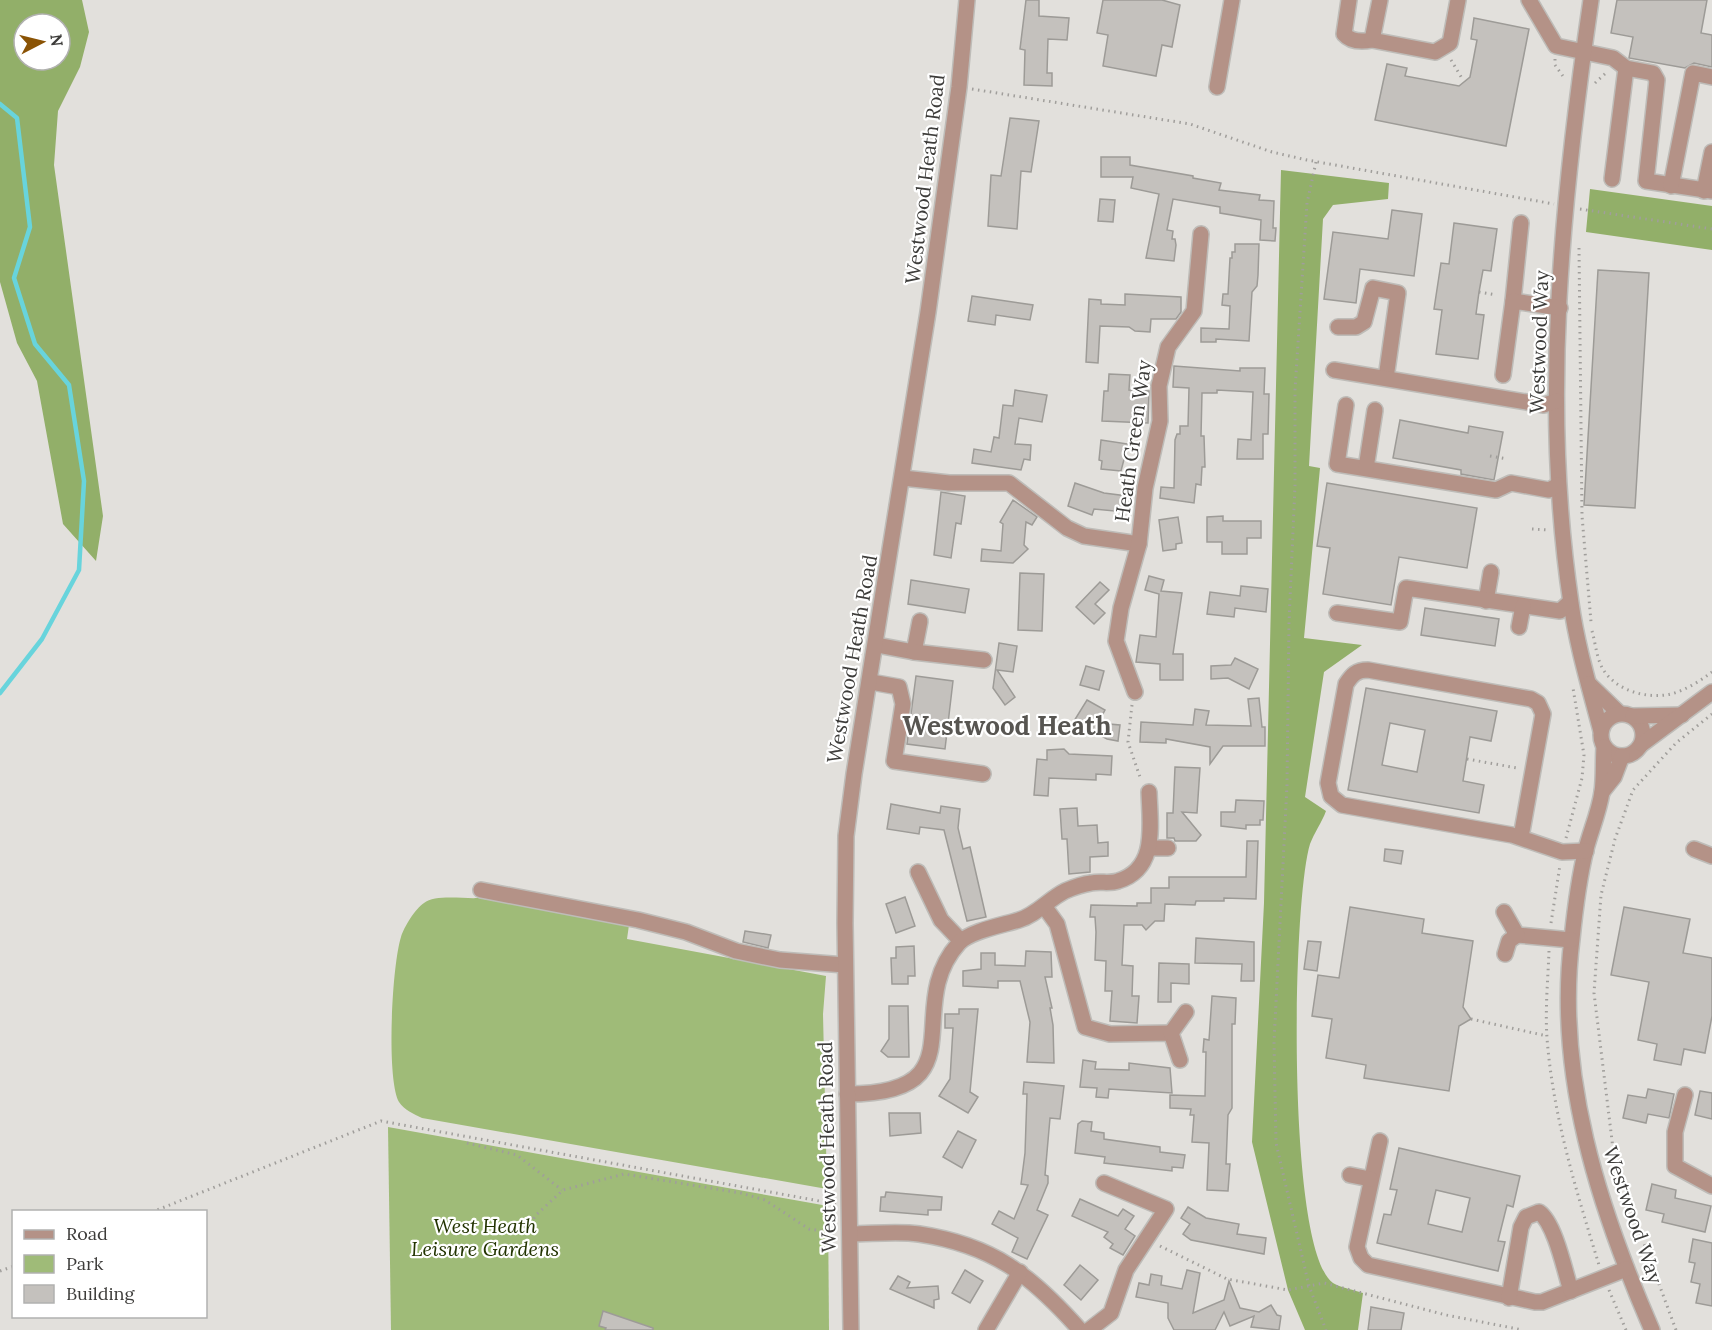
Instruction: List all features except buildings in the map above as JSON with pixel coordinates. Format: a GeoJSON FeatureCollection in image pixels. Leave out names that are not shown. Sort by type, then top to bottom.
{"type":"FeatureCollection","features":[{"type":"Feature","properties":{"kind":"street","name":"Westwood Heath Road"},"geometry":{"type":"LineString","coordinates":[[851,1330],[842,1234],[849,1206],[845,965],[846,836],[854,774],[903,478],[959,87],[967,0]]}},
{"type":"Feature","properties":{"kind":"street"},"geometry":{"type":"LineString","coordinates":[[1217,87],[1232,0]]}},
{"type":"Feature","properties":{"kind":"street"},"geometry":{"type":"LineString","coordinates":[[1348,0],[1344,34],[1349,39],[1360,42],[1372,40],[1436,52],[1450,43],[1458,0]]}},
{"type":"Feature","properties":{"kind":"street"},"geometry":{"type":"LineString","coordinates":[[1372,40],[1380,0]]}},
{"type":"Feature","properties":{"kind":"street"},"geometry":{"type":"LineString","coordinates":[[1529,0],[1556,46],[1613,58],[1626,68],[1653,73],[1657,80],[1646,181],[1708,191],[1712,152]]}},
{"type":"Feature","properties":{"kind":"street","name":"Westwood Way"},"geometry":{"type":"LineString","coordinates":[[1591,0],[1568,202],[1556,402],[1558,485],[1570,602],[1601,731]]}},
{"type":"Feature","properties":{"kind":"street"},"geometry":{"type":"LineString","coordinates":[[1612,179],[1626,68]]}},
{"type":"Feature","properties":{"kind":"street"},"geometry":{"type":"LineString","coordinates":[[1671,186],[1693,73],[1712,77]]}},
{"type":"Feature","properties":{"kind":"street"},"geometry":{"type":"LineString","coordinates":[[1503,375],[1521,223]]}},
{"type":"Feature","properties":{"kind":"street","name":"Heath Green Way"},"geometry":{"type":"LineString","coordinates":[[1135,692],[1116,641],[1121,608],[1139,544],[1145,488],[1160,421],[1159,386],[1168,347],[1194,311],[1201,234]]}},
{"type":"Feature","properties":{"kind":"street"},"geometry":{"type":"LineString","coordinates":[[1338,327],[1356,327],[1364,322],[1373,288],[1398,292],[1386,378]]}},
{"type":"Feature","properties":{"kind":"street"},"geometry":{"type":"LineString","coordinates":[[1513,301],[1560,308]]}},
{"type":"Feature","properties":{"kind":"street"},"geometry":{"type":"LineString","coordinates":[[1334,370],[1357,366],[1386,378],[1544,405],[1556,402]]}},
{"type":"Feature","properties":{"kind":"street"},"geometry":{"type":"LineString","coordinates":[[1346,405],[1337,464],[1496,490],[1513,471],[1549,490],[1558,485]]}},
{"type":"Feature","properties":{"kind":"street"},"geometry":{"type":"LineString","coordinates":[[1366,468],[1375,410]]}},
{"type":"Feature","properties":{"kind":"street"},"geometry":{"type":"LineString","coordinates":[[903,478],[949,483],[1009,483],[1037,502],[1067,528],[1084,536],[1139,544]]}},
{"type":"Feature","properties":{"kind":"street"},"geometry":{"type":"LineString","coordinates":[[1486,601],[1491,572]]}},
{"type":"Feature","properties":{"kind":"street"},"geometry":{"type":"LineString","coordinates":[[1337,614],[1400,622],[1407,588],[1560,611],[1570,602]]}},
{"type":"Feature","properties":{"kind":"street"},"geometry":{"type":"LineString","coordinates":[[1519,627],[1523,606]]}},
{"type":"Feature","properties":{"kind":"street"},"geometry":{"type":"LineString","coordinates":[[914,652],[920,621]]}},
{"type":"Feature","properties":{"kind":"street"},"geometry":{"type":"LineString","coordinates":[[877,645],[984,660]]}},
{"type":"Feature","properties":{"kind":"street"},"geometry":{"type":"LineString","coordinates":[[1521,837],[1542,714],[1538,703],[1532,699],[1368,670],[1357,671],[1351,676],[1346,684],[1328,783],[1335,801],[1342,805],[1521,837],[1562,852],[1586,851]]}},
{"type":"Feature","properties":{"kind":"street"},"geometry":{"type":"LineString","coordinates":[[871,682],[898,687],[903,704],[894,761],[983,774]]}},
{"type":"Feature","properties":{"kind":"street"},"geometry":{"type":"LineString","coordinates":[[1589,684],[1643,731],[1642,744]]}},
{"type":"Feature","properties":{"kind":"street"},"geometry":{"type":"LineString","coordinates":[[1682,715],[1626,715],[1608,719],[1601,731],[1604,747],[1622,756],[1632,754],[1682,715],[1710,698]]}},
{"type":"Feature","properties":{"kind":"street","name":"Westwood Way"},"geometry":{"type":"LineString","coordinates":[[1604,747],[1602,792],[1586,851],[1571,940],[1570,1017],[1577,1095],[1589,1156],[1603,1207],[1652,1330]]}},
{"type":"Feature","properties":{"kind":"street","name":"Westwood Way"},"geometry":{"type":"LineString","coordinates":[[1602,792],[1614,777],[1622,756]]}},
{"type":"Feature","properties":{"kind":"street"},"geometry":{"type":"LineString","coordinates":[[847,1094],[891,1091],[908,1085],[921,1074],[928,1057],[936,994],[942,970],[960,941],[988,929],[1022,919],[1064,891],[1082,886],[1118,882],[1140,870],[1150,848],[1149,792]]}},
{"type":"Feature","properties":{"kind":"street"},"geometry":{"type":"LineString","coordinates":[[1150,848],[1168,848]]}},
{"type":"Feature","properties":{"kind":"street"},"geometry":{"type":"LineString","coordinates":[[1694,849],[1712,856]]}},
{"type":"Feature","properties":{"kind":"street"},"geometry":{"type":"LineString","coordinates":[[918,872],[941,920],[960,941]]}},
{"type":"Feature","properties":{"kind":"street"},"geometry":{"type":"LineString","coordinates":[[481,890],[638,920],[686,932],[736,951],[780,960],[845,965]]}},
{"type":"Feature","properties":{"kind":"street"},"geometry":{"type":"LineString","coordinates":[[1044,906],[1057,924],[1085,1028],[1110,1034],[1171,1033]]}},
{"type":"Feature","properties":{"kind":"street"},"geometry":{"type":"LineString","coordinates":[[1504,912],[1517,935]]}},
{"type":"Feature","properties":{"kind":"street"},"geometry":{"type":"LineString","coordinates":[[1505,954],[1509,941],[1517,935],[1571,940]]}},
{"type":"Feature","properties":{"kind":"street"},"geometry":{"type":"LineString","coordinates":[[1171,1033],[1186,1012]]}},
{"type":"Feature","properties":{"kind":"street"},"geometry":{"type":"LineString","coordinates":[[1171,1033],[1180,1060]]}},
{"type":"Feature","properties":{"kind":"street"},"geometry":{"type":"LineString","coordinates":[[1685,1095],[1675,1132],[1675,1166],[1712,1186]]}},
{"type":"Feature","properties":{"kind":"street"},"geometry":{"type":"LineString","coordinates":[[1380,1141],[1357,1247],[1364,1262],[1374,1267],[1509,1298],[1542,1302],[1626,1269]]}},
{"type":"Feature","properties":{"kind":"street"},"geometry":{"type":"LineString","coordinates":[[1350,1175],[1370,1179]]}},
{"type":"Feature","properties":{"kind":"street"},"geometry":{"type":"LineString","coordinates":[[1089,1330],[1111,1313],[1126,1270],[1166,1209],[1104,1183]]}},
{"type":"Feature","properties":{"kind":"street"},"geometry":{"type":"LineString","coordinates":[[1509,1298],[1517,1268],[1521,1227],[1526,1217],[1539,1212],[1554,1227],[1571,1291]]}},
{"type":"Feature","properties":{"kind":"street"},"geometry":{"type":"LineString","coordinates":[[842,1234],[917,1234],[980,1248],[1020,1272],[1052,1298],[1080,1330]]}},
{"type":"Feature","properties":{"kind":"street"},"geometry":{"type":"LineString","coordinates":[[987,1330],[1020,1272]]}},
{"type":"Feature","properties":{"kind":"path"},"geometry":{"type":"LineString","coordinates":[[1556,46],[1555,65],[1568,85]]}},
{"type":"Feature","properties":{"kind":"path"},"geometry":{"type":"LineString","coordinates":[[1443,48],[1463,80]]}},
{"type":"Feature","properties":{"kind":"path"},"geometry":{"type":"LineString","coordinates":[[1593,86],[1606,75],[1613,58]]}},
{"type":"Feature","properties":{"kind":"path"},"geometry":{"type":"LineString","coordinates":[[959,87],[1190,123],[1272,152],[1316,162],[1568,202],[1712,229]]}},
{"type":"Feature","properties":{"kind":"path"},"geometry":{"type":"LineString","coordinates":[[1316,162],[1307,203],[1295,390],[1295,486],[1289,622],[1287,785],[1274,1042],[1275,1143],[1309,1286],[1326,1330]]}},
{"type":"Feature","properties":{"kind":"path"},"geometry":{"type":"LineString","coordinates":[[1555,215],[1568,202]]}},
{"type":"Feature","properties":{"kind":"path"},"geometry":{"type":"LineString","coordinates":[[1568,202],[1580,217]]}},
{"type":"Feature","properties":{"kind":"path"},"geometry":{"type":"LineString","coordinates":[[1579,244],[1582,516],[1591,624],[1600,664],[1619,688],[1642,693],[1670,694],[1698,682],[1712,672]]}},
{"type":"Feature","properties":{"kind":"path"},"geometry":{"type":"LineString","coordinates":[[1479,292],[1496,295]]}},
{"type":"Feature","properties":{"kind":"path"},"geometry":{"type":"LineString","coordinates":[[1490,456],[1513,471]]}},
{"type":"Feature","properties":{"kind":"path"},"geometry":{"type":"LineString","coordinates":[[1550,520],[1551,538]]}},
{"type":"Feature","properties":{"kind":"path"},"geometry":{"type":"LineString","coordinates":[[1532,529],[1550,530]]}},
{"type":"Feature","properties":{"kind":"path"},"geometry":{"type":"LineString","coordinates":[[1572,681],[1584,755],[1582,778],[1562,852],[1549,939],[1547,1036],[1568,1166],[1603,1278],[1626,1330]]}},
{"type":"Feature","properties":{"kind":"path"},"geometry":{"type":"LineString","coordinates":[[1135,692],[1128,742],[1142,783],[1149,792]]}},
{"type":"Feature","properties":{"kind":"path"},"geometry":{"type":"LineString","coordinates":[[1676,1330],[1615,1165],[1594,993],[1601,895],[1615,839],[1633,790],[1676,742],[1712,714]]}},
{"type":"Feature","properties":{"kind":"path"},"geometry":{"type":"LineString","coordinates":[[1467,759],[1517,768]]}},
{"type":"Feature","properties":{"kind":"path"},"geometry":{"type":"LineString","coordinates":[[1471,1019],[1547,1036]]}},
{"type":"Feature","properties":{"kind":"path"},"geometry":{"type":"LineString","coordinates":[[157,1210],[381,1121],[849,1206]]}},
{"type":"Feature","properties":{"kind":"path"},"geometry":{"type":"LineString","coordinates":[[467,1143],[517,1155],[562,1190]]}},
{"type":"Feature","properties":{"kind":"path"},"geometry":{"type":"LineString","coordinates":[[531,1224],[535,1216],[562,1190],[624,1174],[741,1193],[765,1200],[798,1224],[842,1234]]}},
{"type":"Feature","properties":{"kind":"path"},"geometry":{"type":"LineString","coordinates":[[1147,1239],[1227,1279],[1288,1290],[1324,1283],[1446,1315],[1524,1330]]}},
{"type":"Feature","properties":{"kind":"green space"},"geometry":{"type":"Polygon","coordinates":[[[0,0],[82,0],[89,32],[80,67],[58,111],[54,165],[103,516],[96,561],[63,524],[37,381],[17,343],[0,282],[0,0]]]}},
{"type":"Feature","properties":{"kind":"green space"},"geometry":{"type":"Polygon","coordinates":[[[1281,170],[1389,183],[1388,199],[1333,205],[1323,219],[1309,466],[1320,468],[1304,638],[1362,645],[1324,672],[1305,797],[1326,811],[1310,844],[1304,878],[1299,933],[1297,1000],[1300,1145],[1307,1208],[1318,1257],[1333,1283],[1363,1293],[1358,1330],[1305,1330],[1288,1290],[1252,1142],[1264,903],[1281,170]]]}},
{"type":"Feature","properties":{"kind":"green space"},"geometry":{"type":"Polygon","coordinates":[[[1590,189],[1712,206],[1712,250],[1586,232],[1590,189]]]}},
{"type":"Feature","properties":{"kind":"green space"},"geometry":{"type":"Polygon","coordinates":[[[478,898],[629,925],[627,939],[826,976],[823,1014],[827,1189],[422,1118],[409,1112],[399,1102],[393,1070],[393,995],[401,937],[407,923],[429,900],[478,898]]]}},
{"type":"Feature","properties":{"kind":"green space","name":"West Heath Leisure Gardens"},"geometry":{"type":"Polygon","coordinates":[[[388,1127],[828,1206],[829,1330],[391,1330],[388,1127]]]}},
{"type":"Feature","properties":{"kind":"waterway"},"geometry":{"type":"LineString","coordinates":[[0,104],[17,118],[30,227],[14,278],[35,344],[69,385],[84,481],[79,570],[42,639],[0,693]]}},
{"type":"Feature","properties":{"kind":"district","name":"Westwood Heath"},"geometry":{"type":"Point","coordinates":[1007,726]}}]}
